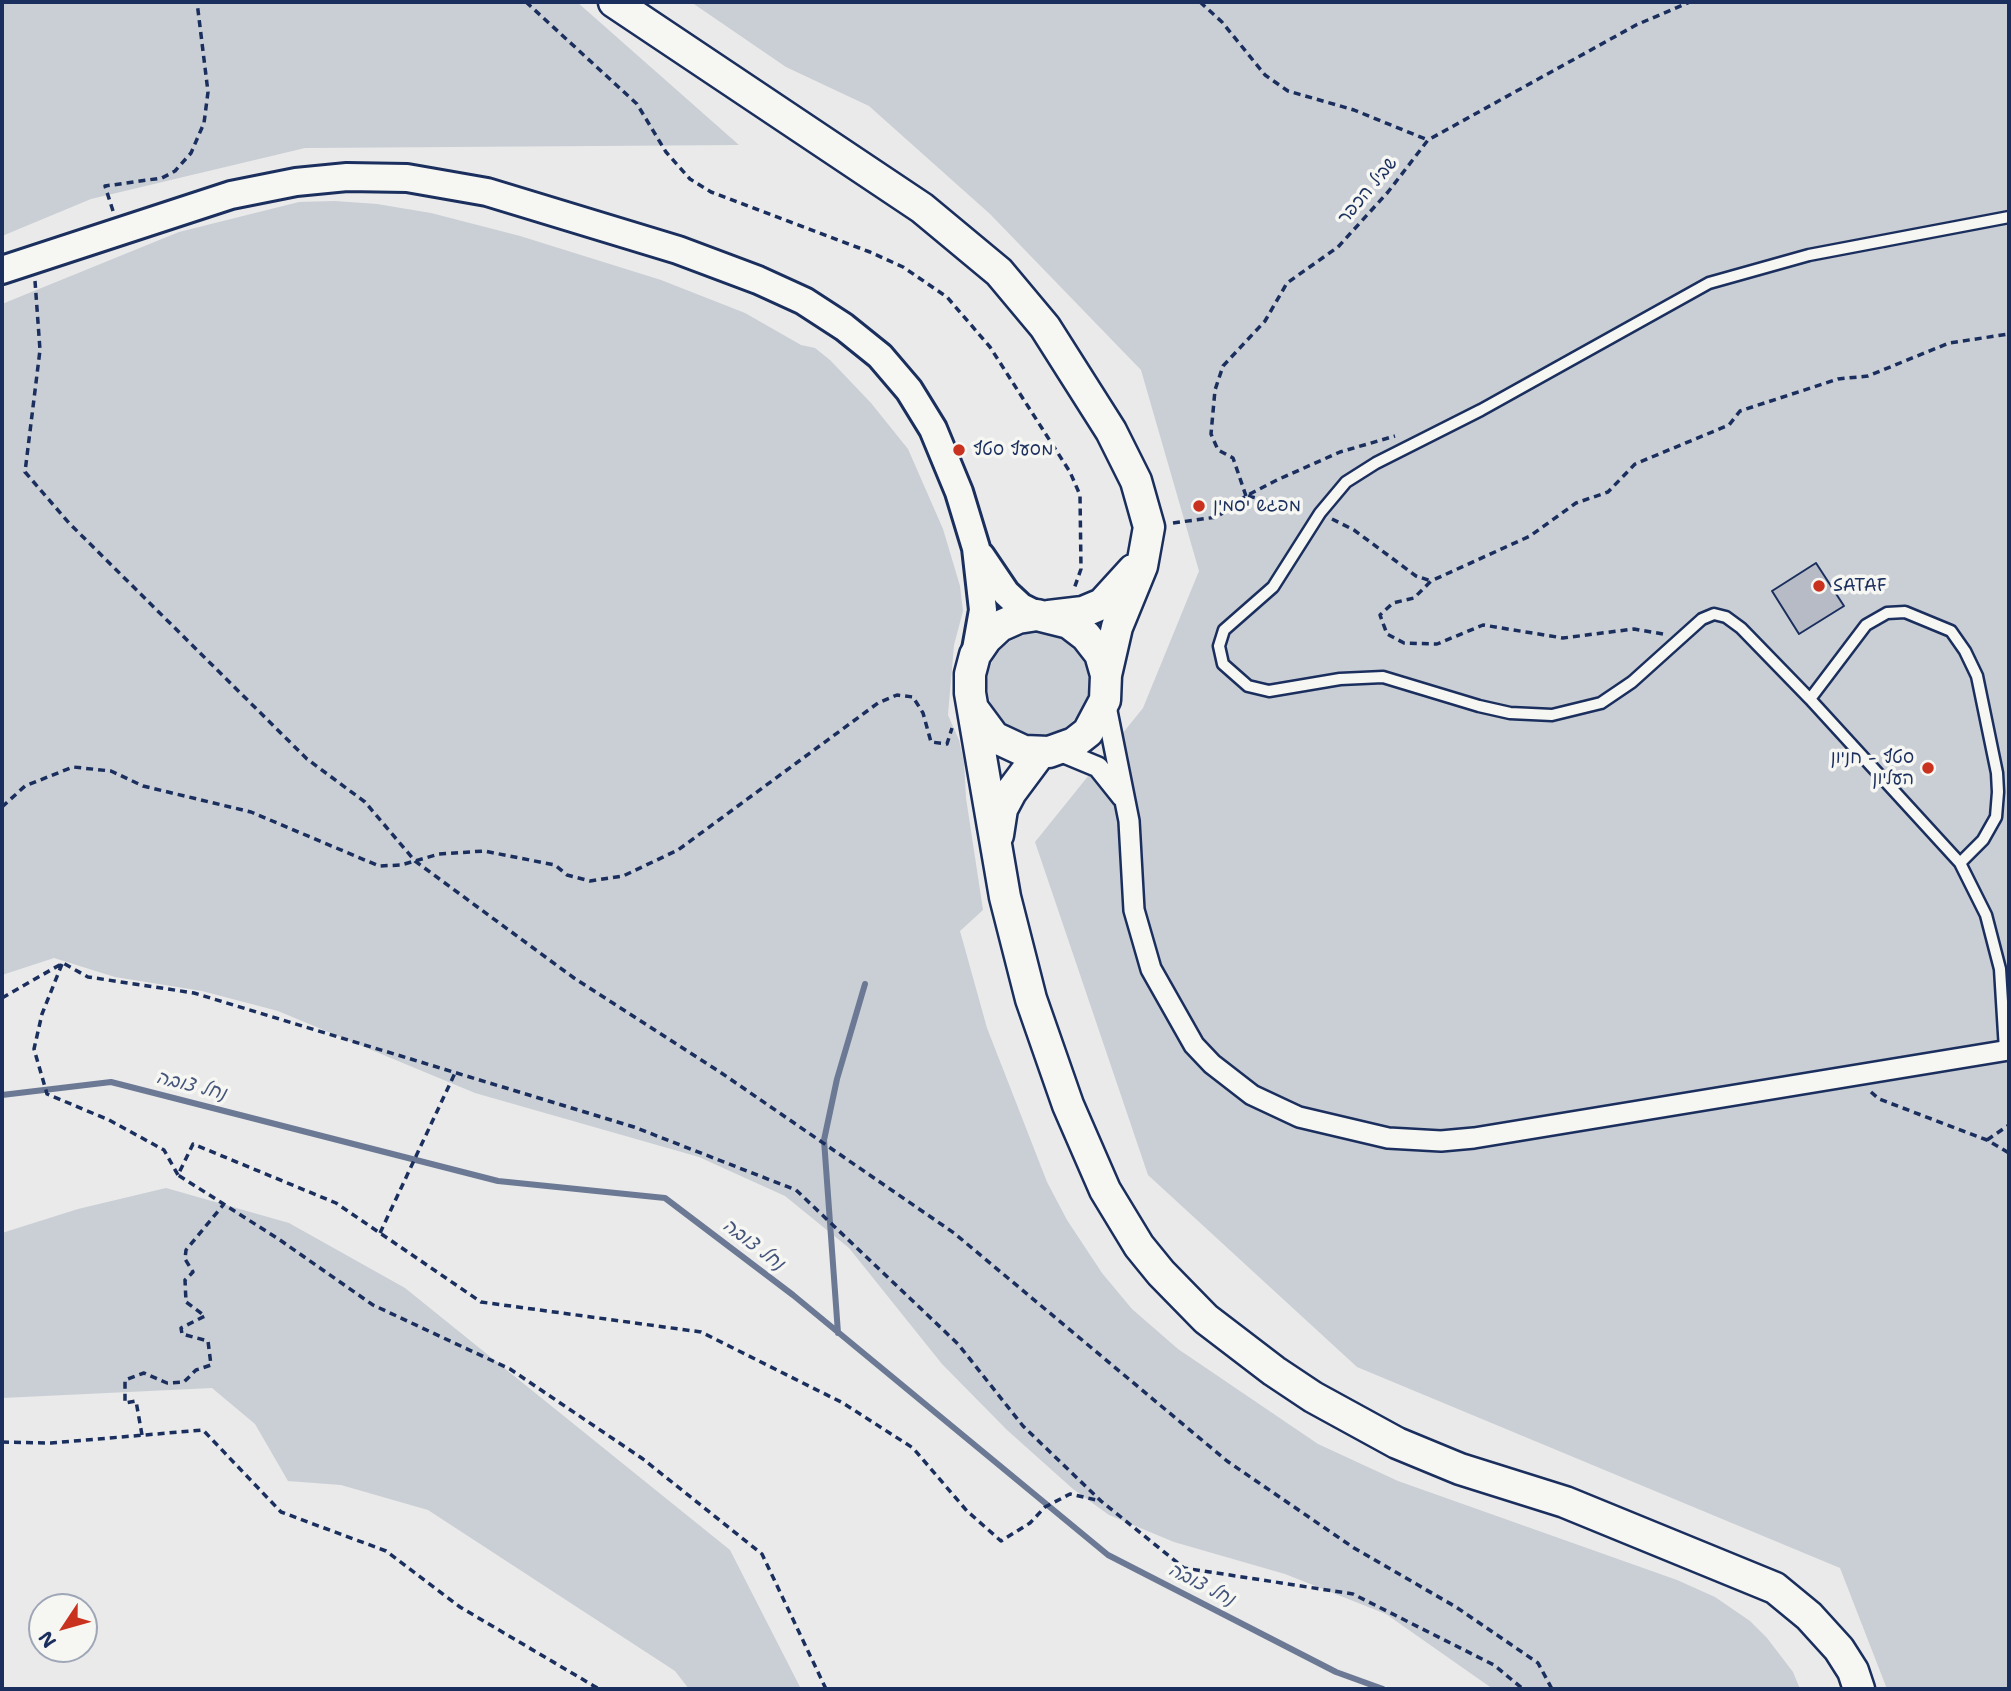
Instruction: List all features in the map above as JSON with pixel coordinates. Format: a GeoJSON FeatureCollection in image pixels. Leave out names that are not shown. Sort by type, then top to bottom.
{"type":"FeatureCollection","features":[{"type":"Feature","properties":{"kind":"main road"},"geometry":{"type":"LineString","coordinates":[[614,2],[922,208],[999,272],[1045,327],[1111,430],[1136,481],[1147,538],[1134,591],[1117,627],[1105,688],[1088,732],[1074,743],[1049,752],[1024,751],[994,737],[972,702]]}},
{"type":"Feature","properties":{"kind":"main road"},"geometry":{"type":"LineString","coordinates":[[2,270],[231,195],[296,182],[347,177],[407,178],[487,192],[678,250],[804,301],[844,327],[880,356],[909,390],[933,429],[959,492],[976,548],[983,610],[970,674],[972,702],[999,859],[1028,988],[1068,1105],[1121,1219],[1139,1246],[1178,1293],[1237,1344],[1284,1377],[1397,1443],[1460,1469],[1565,1502],[1775,1588],[1810,1616],[1839,1649],[1853,1671],[1859,1689]]}},
{"type":"Feature","properties":{"kind":"main road"},"geometry":{"type":"LineString","coordinates":[[975,655],[986,639],[1000,626],[1018,618],[1083,612],[1102,604],[1129,577],[1147,538]]}},
{"type":"Feature","properties":{"kind":"main road"},"geometry":{"type":"LineString","coordinates":[[976,548],[1006,593],[1021,607],[1069,623],[1087,636],[1100,654],[1105,688]]}},
{"type":"Feature","properties":{"kind":"main road"},"geometry":{"type":"LineString","coordinates":[[999,859],[997,842],[1002,809],[1018,780],[1049,752]]}},
{"type":"Feature","properties":{"kind":"street"},"geometry":{"type":"LineString","coordinates":[[1105,688],[1129,821]]}},
{"type":"Feature","properties":{"kind":"street"},"geometry":{"type":"LineString","coordinates":[[1049,752],[1083,758],[1109,776],[1126,804],[1131,879],[1139,931],[1151,969],[1194,1045],[1232,1081],[1268,1103],[1299,1117],[1388,1138],[1441,1141],[2007,1050]]}},
{"type":"Feature","properties":{"kind":"lane"},"geometry":{"type":"LineString","coordinates":[[2007,1050],[2000,969],[1986,915],[1960,863],[1810,699],[1741,628],[1726,617],[1714,614],[1686,632],[1632,682],[1601,703],[1552,715],[1510,713],[1382,677],[1339,679],[1269,691],[1248,686],[1223,664],[1219,646],[1224,629],[1273,587],[1320,513],[1346,482],[1376,463],[1481,410],[1709,283],[1809,255],[2009,216]]}},
{"type":"Feature","properties":{"kind":"lane"},"geometry":{"type":"LineString","coordinates":[[1810,699],[1866,625],[1887,613],[1905,612],[1951,631],[1965,650],[1976,676],[1997,773],[1996,817],[1983,840],[1960,863]]}},
{"type":"Feature","properties":{"kind":"path"},"geometry":{"type":"LineString","coordinates":[[118,230],[105,186],[162,178],[175,171],[191,153],[204,123],[208,92],[197,2]]}},
{"type":"Feature","properties":{"kind":"path"},"geometry":{"type":"LineString","coordinates":[[526,2],[636,104],[666,152],[690,179],[711,191],[903,267],[947,297],[973,327],[1021,392],[1070,472],[1080,495],[1081,569],[1076,587],[1063,605],[1042,616]]}},
{"type":"Feature","properties":{"kind":"path"},"geometry":{"type":"LineString","coordinates":[[1200,2],[1222,22],[1265,75],[1288,91],[1354,110],[1428,140]]}},
{"type":"Feature","properties":{"kind":"path","name":"שביל הכפר"},"geometry":{"type":"LineString","coordinates":[[1246,496],[1233,458],[1218,450],[1211,434],[1215,390],[1223,366],[1265,321],[1287,284],[1338,247],[1388,192],[1428,140],[1636,25],[1690,2]]}},
{"type":"Feature","properties":{"kind":"path"},"geometry":{"type":"LineString","coordinates":[[33,258],[40,351],[25,472],[69,523],[307,759],[365,802],[415,861],[574,978],[719,1072],[954,1233],[1227,1461],[1354,1548],[1456,1606],[1538,1664],[1552,1689]]}},
{"type":"Feature","properties":{"kind":"path"},"geometry":{"type":"LineString","coordinates":[[1686,632],[1677,627],[1664,634],[1634,629],[1563,638],[1483,625],[1437,644],[1404,643],[1387,634],[1380,615],[1393,603],[1414,598],[1431,581],[1530,536],[1576,503],[1608,492],[1635,464],[1729,425],[1740,411],[1838,379],[1868,376],[1949,343],[2009,334]]}},
{"type":"Feature","properties":{"kind":"path"},"geometry":{"type":"LineString","coordinates":[[1147,538],[1217,517],[1246,496],[1340,453],[1404,433]]}},
{"type":"Feature","properties":{"kind":"path"},"geometry":{"type":"LineString","coordinates":[[1246,496],[1320,513],[1354,530],[1416,576],[1431,581]]}},
{"type":"Feature","properties":{"kind":"path"},"geometry":{"type":"LineString","coordinates":[[2,807],[25,786],[73,767],[111,771],[143,786],[251,812],[379,866],[415,861],[439,854],[484,851],[555,865],[567,874],[590,881],[623,876],[678,850],[878,703],[897,695],[913,697],[923,713],[931,743],[947,744],[958,705],[972,702]]}},
{"type":"Feature","properties":{"kind":"path"},"geometry":{"type":"LineString","coordinates":[[2,998],[62,963]]}},
{"type":"Feature","properties":{"kind":"path"},"geometry":{"type":"LineString","coordinates":[[62,963],[88,977],[194,993],[634,1127],[796,1190],[958,1345],[1023,1426],[1101,1501],[1184,1567],[1353,1594],[1494,1665],[1523,1689]]}},
{"type":"Feature","properties":{"kind":"path"},"geometry":{"type":"LineString","coordinates":[[62,963],[42,1014],[34,1049],[47,1094],[109,1120],[164,1150],[178,1175],[373,1305],[510,1368],[643,1458],[762,1554],[826,1689]]}},
{"type":"Feature","properties":{"kind":"path"},"geometry":{"type":"LineString","coordinates":[[380,1233],[455,1073]]}},
{"type":"Feature","properties":{"kind":"path"},"geometry":{"type":"LineString","coordinates":[[1852,1076],[1879,1099],[1987,1140],[2009,1153]]}},
{"type":"Feature","properties":{"kind":"path"},"geometry":{"type":"LineString","coordinates":[[1987,1140],[2009,1125]]}},
{"type":"Feature","properties":{"kind":"path"},"geometry":{"type":"LineString","coordinates":[[178,1175],[193,1144],[336,1203],[481,1302],[701,1332],[843,1403],[913,1448],[967,1511],[1001,1541],[1030,1523],[1045,1507],[1070,1494],[1101,1501]]}},
{"type":"Feature","properties":{"kind":"path"},"geometry":{"type":"LineString","coordinates":[[142,1435],[136,1401],[125,1403],[125,1380],[145,1374],[167,1383],[184,1382],[195,1370],[211,1366],[208,1341],[182,1334],[181,1328],[205,1316],[186,1302],[184,1280],[193,1272],[185,1259],[186,1250],[224,1204]]}},
{"type":"Feature","properties":{"kind":"path"},"geometry":{"type":"LineString","coordinates":[[2,1442],[51,1443],[203,1430],[281,1512],[386,1550],[460,1607],[598,1689]]}},
{"type":"Feature","properties":{"kind":"shaded area"},"geometry":{"type":"Polygon","coordinates":[[[2,2],[577,2],[739,145],[305,148],[91,199],[2,236],[2,2]]]}},
{"type":"Feature","properties":{"kind":"shaded area"},"geometry":{"type":"Polygon","coordinates":[[[691,2],[2009,2],[2009,1689],[1887,1689],[1840,1568],[1357,1367],[1148,1175],[1035,842],[1143,708],[1199,571],[1141,370],[990,214],[869,106],[786,67],[691,2]]]}},
{"type":"Feature","properties":{"kind":"shaded area"},"geometry":{"type":"Polygon","coordinates":[[[299,202],[377,204],[431,213],[520,236],[661,280],[745,313],[801,345],[815,348],[830,360],[871,403],[908,449],[943,529],[960,586],[963,611],[954,645],[948,715],[959,740],[964,762],[966,798],[983,910],[960,931],[987,1028],[1047,1182],[1067,1220],[1102,1273],[1132,1309],[1178,1349],[1318,1444],[1398,1481],[1677,1580],[1715,1597],[1750,1621],[1767,1638],[1793,1672],[1800,1689],[1493,1689],[1386,1614],[1285,1574],[1174,1542],[1109,1515],[1073,1489],[1007,1430],[942,1364],[849,1248],[785,1196],[699,1157],[475,1093],[278,1011],[202,991],[115,977],[54,958],[2,975],[2,304],[179,232],[299,202]]]}},
{"type":"Feature","properties":{"kind":"shaded area"},"geometry":{"type":"Polygon","coordinates":[[[1038,633],[1057,637],[1074,648],[1085,665],[1089,684],[1085,703],[1074,720],[1057,731],[1038,735],[1019,731],[1002,720],[991,703],[987,684],[991,665],[1002,648],[1019,637],[1038,633]]]}},
{"type":"Feature","properties":{"kind":"shaded area"},"geometry":{"type":"Polygon","coordinates":[[[166,1188],[289,1223],[405,1288],[730,1550],[801,1689],[689,1689],[675,1671],[428,1510],[341,1485],[288,1481],[255,1424],[212,1388],[2,1398],[2,1233],[78,1209],[166,1188]]]}},
{"type":"Feature","properties":{"kind":"building"},"geometry":{"type":"Polygon","coordinates":[[[1816,563],[1844,606],[1799,634],[1772,591],[1816,563]]]}},
{"type":"Feature","properties":{"kind":"waterway"},"geometry":{"type":"LineString","coordinates":[[838,1333],[824,1140],[837,1079],[865,984]]}},
{"type":"Feature","properties":{"kind":"waterway","name":"נחל צובה"},"geometry":{"type":"LineString","coordinates":[[2,1095],[111,1082],[498,1181],[665,1198],[793,1295],[1108,1555],[1336,1672],[1383,1689]]}},
{"type":"Feature","properties":{"kind":"place","name":"מסעף סטף"},"geometry":{"type":"Point","coordinates":[959,450]}},
{"type":"Feature","properties":{"kind":"place","name":"מפגש יסמין"},"geometry":{"type":"Point","coordinates":[1199,506]}},
{"type":"Feature","properties":{"kind":"place","name":"SATAF"},"geometry":{"type":"Point","coordinates":[1819,586]}},
{"type":"Feature","properties":{"kind":"place","name":"סטף - חניון העליון"},"geometry":{"type":"Point","coordinates":[1928,768]}}]}
